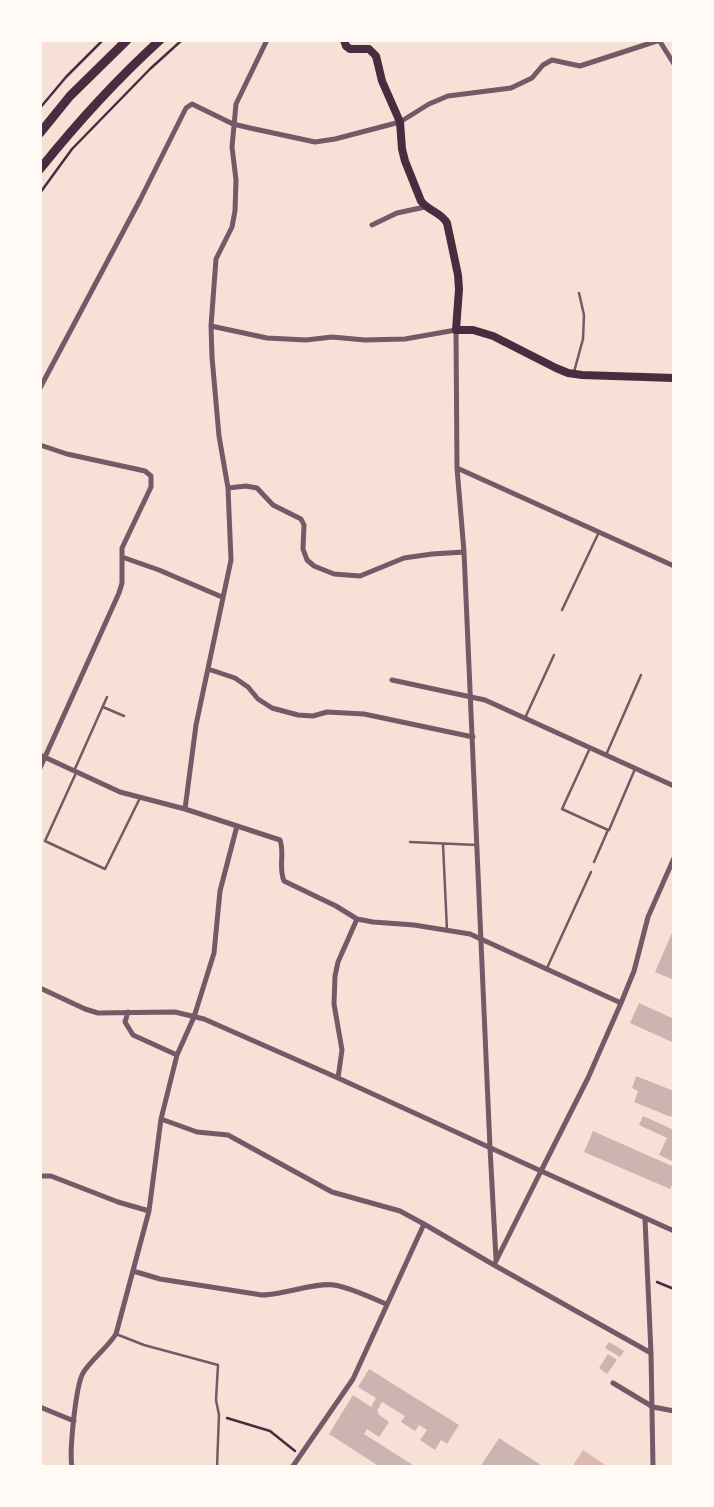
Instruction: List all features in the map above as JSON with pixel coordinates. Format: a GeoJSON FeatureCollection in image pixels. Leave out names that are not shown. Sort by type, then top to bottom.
{"type":"FeatureCollection","features":[{"type":"Feature","properties":{"kind":"highway"},"geometry":{"type":"LineString","coordinates":[[40,133],[70,96],[127,40]]}},
{"type":"Feature","properties":{"kind":"highway"},"geometry":{"type":"LineString","coordinates":[[40,169],[122,75],[160,40]]}},
{"type":"Feature","properties":{"kind":"main road"},"geometry":{"type":"LineString","coordinates":[[344,40],[350,49],[369,50],[376,55],[382,81],[400,122],[405,160],[421,201],[425,207],[443,216],[447,223],[458,275],[456,330],[473,330],[493,336],[556,368],[574,374],[674,378]]}},
{"type":"Feature","properties":{"kind":"street"},"geometry":{"type":"LineString","coordinates":[[185,809],[196,725],[231,559],[228,488],[219,436],[211,326],[216,259],[232,227],[235,211],[236,180],[232,147],[236,104],[267,40]]}},
{"type":"Feature","properties":{"kind":"street"},"geometry":{"type":"LineString","coordinates":[[40,388],[186,108],[192,104],[233,124],[314,142],[400,122],[448,96],[511,88],[532,78],[543,65],[552,60],[580,66],[659,40],[674,64]]}},
{"type":"Feature","properties":{"kind":"street"},"geometry":{"type":"LineString","coordinates":[[373,225],[397,213],[425,207]]}},
{"type":"Feature","properties":{"kind":"street"},"geometry":{"type":"LineString","coordinates":[[211,326],[267,338],[306,340],[332,337],[405,339],[456,330],[457,468],[473,737],[495,1262]]}},
{"type":"Feature","properties":{"kind":"street"},"geometry":{"type":"LineString","coordinates":[[40,445],[67,454],[145,471],[151,476],[151,487],[122,548],[122,583],[119,593],[43,756],[40,768]]}},
{"type":"Feature","properties":{"kind":"street"},"geometry":{"type":"LineString","coordinates":[[457,468],[674,566]]}},
{"type":"Feature","properties":{"kind":"street"},"geometry":{"type":"LineString","coordinates":[[228,488],[257,488],[273,505],[301,519],[304,525],[303,549],[307,560],[314,566],[334,574],[360,576],[404,558],[464,552]]}},
{"type":"Feature","properties":{"kind":"street"},"geometry":{"type":"LineString","coordinates":[[122,557],[222,597]]}},
{"type":"Feature","properties":{"kind":"street"},"geometry":{"type":"LineString","coordinates":[[208,669],[235,678],[272,708],[298,715],[313,716],[327,712],[364,714],[473,737]]}},
{"type":"Feature","properties":{"kind":"street"},"geometry":{"type":"LineString","coordinates":[[392,680],[485,700],[674,786]]}},
{"type":"Feature","properties":{"kind":"street"},"geometry":{"type":"LineString","coordinates":[[43,756],[120,792],[185,809],[280,840],[283,848],[280,873],[284,881],[357,919],[470,934],[621,1003]]}},
{"type":"Feature","properties":{"kind":"street"},"geometry":{"type":"LineString","coordinates":[[72,1467],[70,1459],[79,1381],[84,1371],[116,1334],[149,1211],[161,1119],[177,1055],[194,1017],[214,953],[220,891],[237,826]]}},
{"type":"Feature","properties":{"kind":"street"},"geometry":{"type":"LineString","coordinates":[[495,1262],[587,1078],[621,1003],[634,971],[648,917],[674,858]]}},
{"type":"Feature","properties":{"kind":"street"},"geometry":{"type":"LineString","coordinates":[[338,1078],[342,1050],[334,1004],[335,976],[338,962],[357,919]]}},
{"type":"Feature","properties":{"kind":"street"},"geometry":{"type":"LineString","coordinates":[[40,988],[98,1013],[176,1012],[204,1019],[674,1231]]}},
{"type":"Feature","properties":{"kind":"street"},"geometry":{"type":"LineString","coordinates":[[128,1012],[125,1022],[133,1035],[177,1055]]}},
{"type":"Feature","properties":{"kind":"street"},"geometry":{"type":"LineString","coordinates":[[161,1119],[197,1132],[228,1135],[332,1192],[400,1211],[495,1262],[651,1353]]}},
{"type":"Feature","properties":{"kind":"street"},"geometry":{"type":"LineString","coordinates":[[40,1176],[51,1176],[149,1211]]}},
{"type":"Feature","properties":{"kind":"street"},"geometry":{"type":"LineString","coordinates":[[645,1219],[653,1467]]}},
{"type":"Feature","properties":{"kind":"street"},"geometry":{"type":"LineString","coordinates":[[294,1466],[353,1379],[424,1224]]}},
{"type":"Feature","properties":{"kind":"street"},"geometry":{"type":"LineString","coordinates":[[133,1271],[160,1279],[262,1295],[333,1285],[386,1304]]}},
{"type":"Feature","properties":{"kind":"street"},"geometry":{"type":"LineString","coordinates":[[613,1383],[653,1407],[674,1411]]}},
{"type":"Feature","properties":{"kind":"street"},"geometry":{"type":"LineString","coordinates":[[40,1406],[74,1421]]}},
{"type":"Feature","properties":{"kind":"lane"},"geometry":{"type":"LineString","coordinates":[[574,374],[583,339],[584,315],[579,293]]}},
{"type":"Feature","properties":{"kind":"lane"},"geometry":{"type":"LineString","coordinates":[[562,610],[599,532]]}},
{"type":"Feature","properties":{"kind":"lane"},"geometry":{"type":"LineString","coordinates":[[524,718],[554,655]]}},
{"type":"Feature","properties":{"kind":"lane"},"geometry":{"type":"LineString","coordinates":[[606,755],[641,675]]}},
{"type":"Feature","properties":{"kind":"lane"},"geometry":{"type":"LineString","coordinates":[[107,697],[45,841],[106,869],[140,797]]}},
{"type":"Feature","properties":{"kind":"lane"},"geometry":{"type":"LineString","coordinates":[[103,707],[124,716]]}},
{"type":"Feature","properties":{"kind":"lane"},"geometry":{"type":"LineString","coordinates":[[590,748],[562,809],[608,831]]}},
{"type":"Feature","properties":{"kind":"lane"},"geometry":{"type":"LineString","coordinates":[[594,862],[635,769]]}},
{"type":"Feature","properties":{"kind":"lane"},"geometry":{"type":"LineString","coordinates":[[410,842],[477,845]]}},
{"type":"Feature","properties":{"kind":"lane"},"geometry":{"type":"LineString","coordinates":[[443,844],[447,930]]}},
{"type":"Feature","properties":{"kind":"lane"},"geometry":{"type":"LineString","coordinates":[[547,968],[591,872]]}},
{"type":"Feature","properties":{"kind":"lane"},"geometry":{"type":"LineString","coordinates":[[116,1334],[144,1345],[218,1365],[217,1467]]}},
{"type":"Feature","properties":{"kind":"path"},"geometry":{"type":"LineString","coordinates":[[40,108],[103,40]]}},
{"type":"Feature","properties":{"kind":"path"},"geometry":{"type":"LineString","coordinates":[[40,193],[72,149],[150,68],[182,40]]}},
{"type":"Feature","properties":{"kind":"path"},"geometry":{"type":"LineString","coordinates":[[648,1278],[674,1289]]}},
{"type":"Feature","properties":{"kind":"path"},"geometry":{"type":"LineString","coordinates":[[219,1415],[270,1431],[300,1455]]}},
{"type":"Feature","properties":{"kind":"shaded area"},"geometry":{"type":"Polygon","coordinates":[[[583,1450],[607,1466],[607,1467],[572,1467],[583,1450]]]}},
{"type":"Feature","properties":{"kind":"building"},"geometry":{"type":"Polygon","coordinates":[[[674,928],[674,980],[655,972],[674,928]]]}},
{"type":"Feature","properties":{"kind":"building"},"geometry":{"type":"Polygon","coordinates":[[[639,1003],[674,1019],[674,1043],[630,1023],[639,1003]]]}},
{"type":"Feature","properties":{"kind":"building"},"geometry":{"type":"Polygon","coordinates":[[[636,1076],[674,1091],[674,1111],[671,1117],[634,1102],[638,1091],[632,1088],[636,1076]]]}},
{"type":"Feature","properties":{"kind":"building"},"geometry":{"type":"Polygon","coordinates":[[[643,1116],[674,1130],[674,1162],[659,1155],[667,1138],[639,1125],[643,1116]]]}},
{"type":"Feature","properties":{"kind":"building"},"geometry":{"type":"Polygon","coordinates":[[[593,1131],[674,1167],[674,1181],[670,1189],[584,1152],[593,1131]]]}},
{"type":"Feature","properties":{"kind":"building"},"geometry":{"type":"Polygon","coordinates":[[[609,1342],[624,1351],[620,1357],[605,1348],[609,1342]]]}},
{"type":"Feature","properties":{"kind":"building"},"geometry":{"type":"Polygon","coordinates":[[[608,1354],[617,1360],[607,1374],[599,1368],[608,1354]]]}},
{"type":"Feature","properties":{"kind":"building"},"geometry":{"type":"Polygon","coordinates":[[[369,1369],[459,1425],[447,1444],[441,1440],[435,1450],[420,1440],[427,1430],[419,1425],[415,1431],[401,1422],[405,1416],[382,1402],[378,1414],[389,1422],[379,1437],[367,1429],[364,1434],[416,1467],[380,1467],[329,1434],[353,1395],[371,1407],[376,1398],[358,1387],[369,1369]]]}},
{"type":"Feature","properties":{"kind":"building"},"geometry":{"type":"Polygon","coordinates":[[[499,1438],[544,1467],[480,1467],[499,1438]]]}}]}
